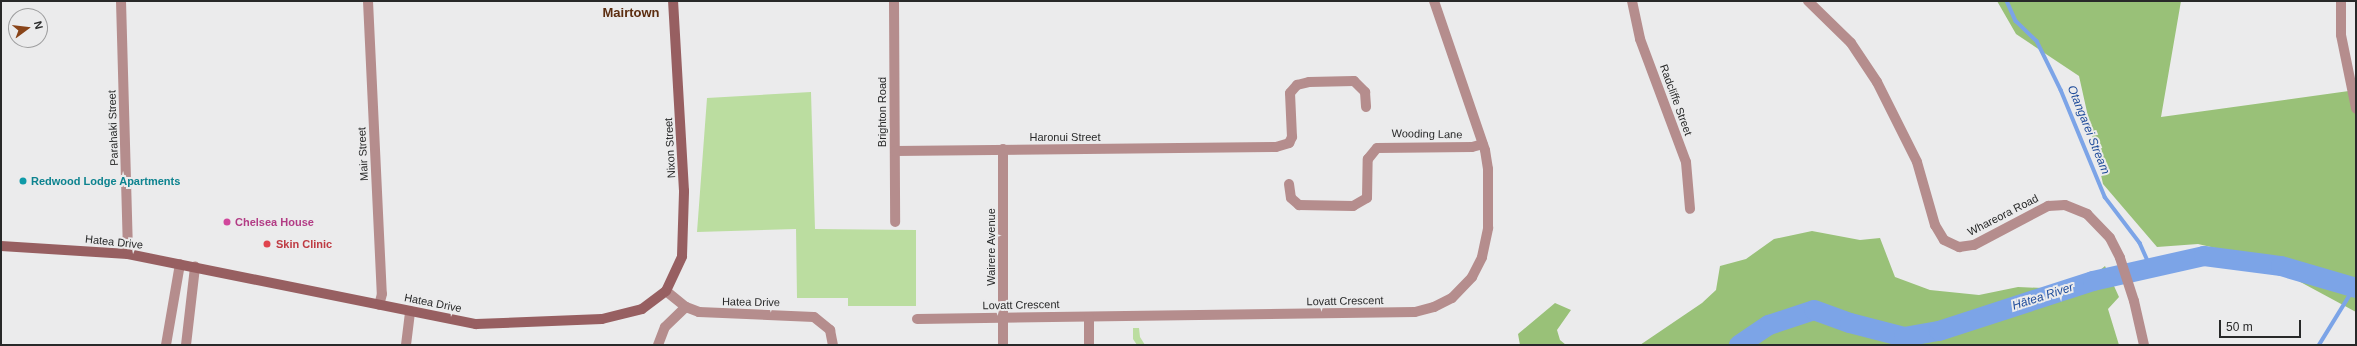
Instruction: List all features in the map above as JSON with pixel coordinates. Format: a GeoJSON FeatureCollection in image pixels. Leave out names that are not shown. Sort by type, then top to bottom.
{"type":"FeatureCollection","features":[{"type":"Feature","properties":{"kind":"main road","name":"Nixon Street"},"geometry":{"type":"LineString","coordinates":[[666,291],[678,268],[684,243],[684,191],[673,1]]}},
{"type":"Feature","properties":{"kind":"main road","name":"Hatea Drive"},"geometry":{"type":"LineString","coordinates":[[1,246],[128,254],[379,305],[489,325],[602,319],[642,309],[666,291]]}},
{"type":"Feature","properties":{"kind":"street","name":"Parahaki Street"},"geometry":{"type":"LineString","coordinates":[[121,1],[128,254]]}},
{"type":"Feature","properties":{"kind":"street","name":"Mair Street"},"geometry":{"type":"LineString","coordinates":[[368,1],[382,294],[379,305]]}},
{"type":"Feature","properties":{"kind":"street","name":"Brighton Road"},"geometry":{"type":"LineString","coordinates":[[894,1],[895,222]]}},
{"type":"Feature","properties":{"kind":"street","name":"Lovatt Crescent"},"geometry":{"type":"LineString","coordinates":[[917,319],[1415,312],[1434,307],[1462,290],[1477,270],[1482,257],[1488,228],[1488,169],[1483,144],[1434,1]]}},
{"type":"Feature","properties":{"kind":"street","name":"Radcliffe Street"},"geometry":{"type":"LineString","coordinates":[[1632,1],[1640,39],[1686,162],[1690,209]]}},
{"type":"Feature","properties":{"kind":"street","name":"Whareora Road"},"geometry":{"type":"LineString","coordinates":[[1808,1],[1851,43],[1877,82],[1917,162],[1934,225],[1944,240],[1959,247],[1974,245],[2040,208],[2064,205],[2094,220],[2110,238],[2120,258],[2134,301],[2144,345]]}},
{"type":"Feature","properties":{"kind":"street"},"geometry":{"type":"LineString","coordinates":[[2341,1],[2341,35],[2356,108]]}},
{"type":"Feature","properties":{"kind":"street","name":"Haronui Street"},"geometry":{"type":"LineString","coordinates":[[895,151],[1276,147],[1289,143],[1292,137],[1290,93],[1293,89],[1303,83],[1354,81],[1365,92],[1366,107]]}},
{"type":"Feature","properties":{"kind":"street","name":"Wooding Lane"},"geometry":{"type":"LineString","coordinates":[[1289,184],[1291,198],[1299,205],[1353,206],[1367,198],[1368,160],[1377,148],[1472,147],[1483,144]]}},
{"type":"Feature","properties":{"kind":"street","name":"Wairere Avenue"},"geometry":{"type":"LineString","coordinates":[[1003,150],[1003,345]]}},
{"type":"Feature","properties":{"kind":"street"},"geometry":{"type":"LineString","coordinates":[[166,345],[180,264]]}},
{"type":"Feature","properties":{"kind":"street"},"geometry":{"type":"LineString","coordinates":[[186,345],[195,267]]}},
{"type":"Feature","properties":{"kind":"street","name":"Hatea Drive"},"geometry":{"type":"LineString","coordinates":[[666,291],[686,307],[714,314],[807,315],[826,325],[832,337],[833,345]]}},
{"type":"Feature","properties":{"kind":"street"},"geometry":{"type":"LineString","coordinates":[[658,345],[665,327],[686,307]]}},
{"type":"Feature","properties":{"kind":"street"},"geometry":{"type":"LineString","coordinates":[[406,345],[410,311]]}},
{"type":"Feature","properties":{"kind":"street"},"geometry":{"type":"LineString","coordinates":[[1089,316],[1089,345]]}},
{"type":"Feature","properties":{"kind":"green space"},"geometry":{"type":"Polygon","coordinates":[[[1997,1],[2181,1],[2161,117],[2356,90],[2356,312],[2254,257],[2198,244],[2157,247],[2103,184],[2079,76],[2016,34],[1997,1]]]}},
{"type":"Feature","properties":{"kind":"green space"},"geometry":{"type":"Polygon","coordinates":[[[811,92],[815,229],[916,230],[916,306],[848,306],[848,298],[797,298],[796,229],[697,232],[707,98],[811,92]]]}},
{"type":"Feature","properties":{"kind":"green space"},"geometry":{"type":"Polygon","coordinates":[[[1812,231],[1860,240],[1880,238],[1895,277],[1930,290],[1979,295],[2018,287],[2043,288],[2099,271],[2105,266],[2119,297],[2108,309],[2119,345],[1640,345],[1702,303],[1716,290],[1720,266],[1746,259],[1774,239],[1812,231]]]}},
{"type":"Feature","properties":{"kind":"green space"},"geometry":{"type":"Polygon","coordinates":[[[1555,303],[1571,310],[1557,330],[1560,340],[1566,345],[1520,345],[1518,334],[1555,303]]]}},
{"type":"Feature","properties":{"kind":"green space"},"geometry":{"type":"Polygon","coordinates":[[[1133,328],[1139,328],[1140,337],[1145,345],[1137,345],[1133,339],[1133,328]]]}},
{"type":"Feature","properties":{"kind":"waterway","name":"Otangarei Stream"},"geometry":{"type":"LineString","coordinates":[[2007,1],[2016,21],[2037,41],[2061,90],[2105,197],[2140,243],[2151,268]]}},
{"type":"Feature","properties":{"kind":"waterway","name":"Hātea River"},"geometry":{"type":"LineString","coordinates":[[1739,345],[1769,325],[1814,310],[1850,323],[1904,337],[1939,331],[2093,281],[2204,256],[2281,266],[2356,288]]}},
{"type":"Feature","properties":{"kind":"waterway"},"geometry":{"type":"LineString","coordinates":[[2319,345],[2354,288]]}},
{"type":"Feature","properties":{"kind":"place","name":"Redwood Lodge Apartments"},"geometry":{"type":"Point","coordinates":[23,181]}},
{"type":"Feature","properties":{"kind":"place","name":"Chelsea House"},"geometry":{"type":"Point","coordinates":[227,222]}},
{"type":"Feature","properties":{"kind":"place","name":"Skin Clinic"},"geometry":{"type":"Point","coordinates":[267,244]}},
{"type":"Feature","properties":{"kind":"district","name":"Mairtown"},"geometry":{"type":"Point","coordinates":[631,13]}}]}
